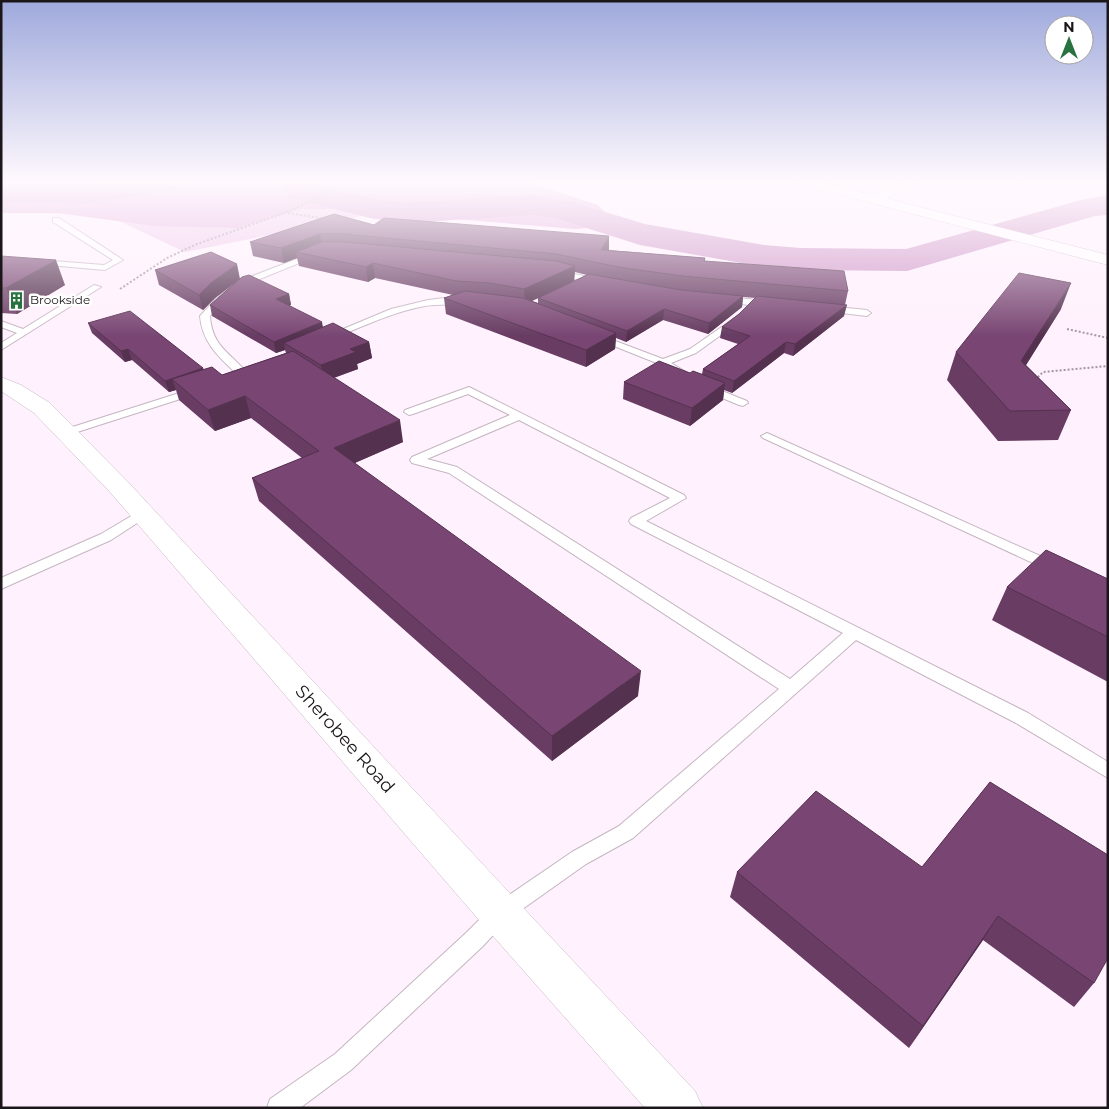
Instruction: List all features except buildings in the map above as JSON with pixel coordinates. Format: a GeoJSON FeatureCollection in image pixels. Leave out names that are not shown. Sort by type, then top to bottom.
{"type":"FeatureCollection","features":[{"type":"Feature","properties":{"kind":"street"},"geometry":{"type":"LineString","coordinates":[[1006,233],[1108,260]]}},
{"type":"Feature","properties":{"kind":"street","name":"Sherobee Road"},"geometry":{"type":"LineString","coordinates":[[1,384],[14,389],[42,408],[68,432],[143,513],[500,913],[678,1108]]}},
{"type":"Feature","properties":{"kind":"lane"},"geometry":{"type":"LineString","coordinates":[[30,262],[105,268],[119,260],[76,233]]}},
{"type":"Feature","properties":{"kind":"lane"},"geometry":{"type":"LineString","coordinates":[[242,373],[212,345],[205,328],[205,316],[219,301],[240,284],[323,252]]}},
{"type":"Feature","properties":{"kind":"lane"},"geometry":{"type":"LineString","coordinates":[[547,271],[610,284]]}},
{"type":"Feature","properties":{"kind":"lane"},"geometry":{"type":"LineString","coordinates":[[570,288],[588,279]]}},
{"type":"Feature","properties":{"kind":"lane"},"geometry":{"type":"LineString","coordinates":[[1,347],[97,287]]}},
{"type":"Feature","properties":{"kind":"lane"},"geometry":{"type":"LineString","coordinates":[[712,299],[747,309],[781,305]]}},
{"type":"Feature","properties":{"kind":"lane"},"geometry":{"type":"LineString","coordinates":[[315,343],[388,312],[436,302],[474,302]]}},
{"type":"Feature","properties":{"kind":"lane"},"geometry":{"type":"LineString","coordinates":[[819,308],[867,312]]}},
{"type":"Feature","properties":{"kind":"lane"},"geometry":{"type":"LineString","coordinates":[[664,362],[693,351],[747,309]]}},
{"type":"Feature","properties":{"kind":"lane"},"geometry":{"type":"LineString","coordinates":[[1,324],[24,333]]}},
{"type":"Feature","properties":{"kind":"lane"},"geometry":{"type":"LineString","coordinates":[[588,334],[664,362],[696,383],[743,403]]}},
{"type":"Feature","properties":{"kind":"lane"},"geometry":{"type":"LineString","coordinates":[[68,432],[209,386]]}},
{"type":"Feature","properties":{"kind":"lane"},"geometry":{"type":"LineString","coordinates":[[409,412],[468,390],[680,498],[636,520],[1022,718],[1108,771]]}},
{"type":"Feature","properties":{"kind":"lane"},"geometry":{"type":"LineString","coordinates":[[518,416],[416,460],[453,470],[791,688]]}},
{"type":"Feature","properties":{"kind":"lane"},"geometry":{"type":"LineString","coordinates":[[767,436],[1063,572]]}},
{"type":"Feature","properties":{"kind":"lane"},"geometry":{"type":"LineString","coordinates":[[1,584],[106,537],[143,513]]}},
{"type":"Feature","properties":{"kind":"lane"},"geometry":{"type":"LineString","coordinates":[[279,1108],[343,1062],[475,939],[500,913],[579,858],[626,832],[855,632]]}},
{"type":"Feature","properties":{"kind":"path"},"geometry":{"type":"LineString","coordinates":[[118,290],[167,258],[197,244],[229,233]]}},
{"type":"Feature","properties":{"kind":"path"},"geometry":{"type":"LineString","coordinates":[[1068,329],[1108,338]]}},
{"type":"Feature","properties":{"kind":"path"},"geometry":{"type":"LineString","coordinates":[[1035,381],[1043,372],[1108,366]]}},
{"type":"Feature","properties":{"kind":"shaded area"},"geometry":{"type":"Polygon","coordinates":[[[144,233],[280,233],[185,252],[144,233]]]}},
{"type":"Feature","properties":{"kind":"waterway"},"geometry":{"type":"LineString","coordinates":[[636,233],[764,256],[800,259],[907,260],[1002,233]]}},
{"type":"Feature","properties":{"kind":"place","name":"Brookside"},"geometry":{"type":"Point","coordinates":[16,300]}}]}
